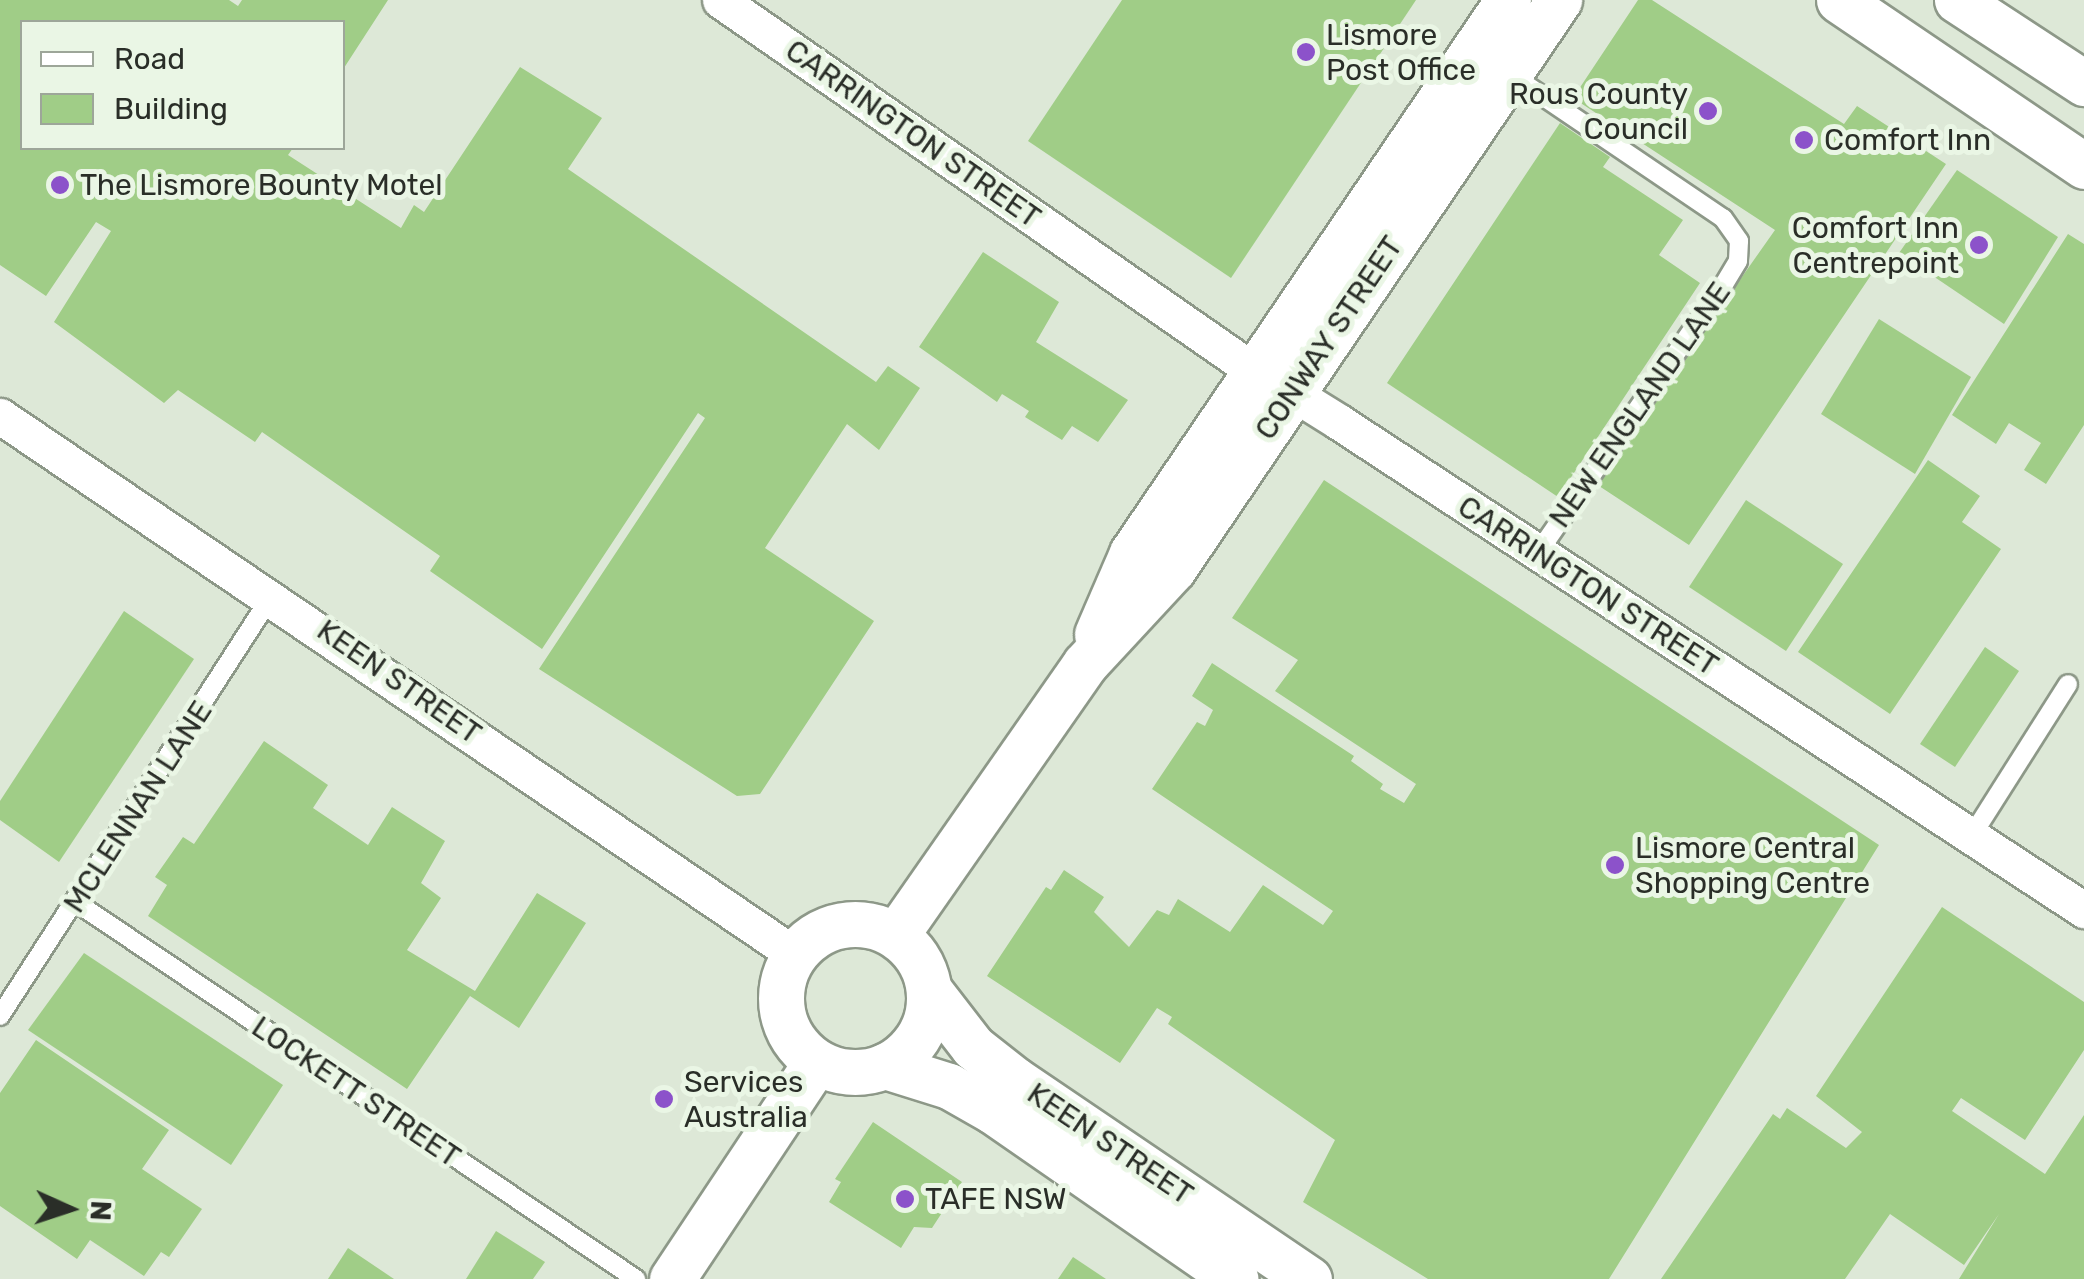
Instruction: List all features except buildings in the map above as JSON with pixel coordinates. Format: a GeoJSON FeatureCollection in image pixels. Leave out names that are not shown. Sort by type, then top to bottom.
{"type":"FeatureCollection","features":[{"type":"Feature","properties":{"kind":"street","name":"CARRINGTON STREET"},"geometry":{"type":"LineString","coordinates":[[720,0],[1272,382],[2084,910]]}},
{"type":"Feature","properties":{"kind":"street","name":"CONWAY STREET"},"geometry":{"type":"LineString","coordinates":[[896,935],[1085,664],[1172,569],[1272,382],[1508,0]]}},
{"type":"Feature","properties":{"kind":"street","name":"CONWAY STREET"},"geometry":{"type":"LineString","coordinates":[[1085,664],[1132,553],[1272,382],[1509,74],[1558,0]]}},
{"type":"Feature","properties":{"kind":"street"},"geometry":{"type":"LineString","coordinates":[[1839,0],[2084,166]]}},
{"type":"Feature","properties":{"kind":"street"},"geometry":{"type":"LineString","coordinates":[[1957,0],[2084,83]]}},
{"type":"Feature","properties":{"kind":"street","name":"KEEN STREET"},"geometry":{"type":"LineString","coordinates":[[0,416],[272,595],[794,954]]}},
{"type":"Feature","properties":{"kind":"street"},"geometry":{"type":"LineString","coordinates":[[853,923],[896,935],[923,969],[929,990],[920,1035],[885,1066],[862,1073],[816,1062],[797,1046],[782,1013],[783,976],[794,954],[810,938],[853,923]]}},
{"type":"Feature","properties":{"kind":"street","name":"KEEN STREET"},"geometry":{"type":"LineString","coordinates":[[929,990],[973,1047],[1015,1080],[1310,1279]]}},
{"type":"Feature","properties":{"kind":"street"},"geometry":{"type":"LineString","coordinates":[[672,1279],[816,1062]]}},
{"type":"Feature","properties":{"kind":"street","name":"KEEN STREET"},"geometry":{"type":"LineString","coordinates":[[885,1066],[949,1086],[992,1110],[1236,1279]]}},
{"type":"Feature","properties":{"kind":"lane","name":"NEW ENGLAND LANE"},"geometry":{"type":"LineString","coordinates":[[1509,74],[1724,218],[1739,241],[1738,261],[1724,284],[1538,553]]}},
{"type":"Feature","properties":{"kind":"lane","name":"MCLENNAN LANE"},"geometry":{"type":"LineString","coordinates":[[0,1016],[77,904],[272,595]]}},
{"type":"Feature","properties":{"kind":"lane"},"geometry":{"type":"LineString","coordinates":[[1972,836],[2068,684]]}},
{"type":"Feature","properties":{"kind":"lane","name":"LOCKETT STREET"},"geometry":{"type":"LineString","coordinates":[[77,904],[636,1279]]}},
{"type":"Feature","properties":{"kind":"place","name":"Lismore Post Office"},"geometry":{"type":"Point","coordinates":[1306,52]}},
{"type":"Feature","properties":{"kind":"place","name":"Rous County Council"},"geometry":{"type":"Point","coordinates":[1708,111]}},
{"type":"Feature","properties":{"kind":"place","name":"Comfort Inn"},"geometry":{"type":"Point","coordinates":[1804,140]}},
{"type":"Feature","properties":{"kind":"place","name":"The Lismore Bounty Motel"},"geometry":{"type":"Point","coordinates":[60,185]}},
{"type":"Feature","properties":{"kind":"place","name":"Comfort Inn Centrepoint"},"geometry":{"type":"Point","coordinates":[1979,245]}},
{"type":"Feature","properties":{"kind":"place","name":"Lismore Central Shopping Centre"},"geometry":{"type":"Point","coordinates":[1615,865]}},
{"type":"Feature","properties":{"kind":"place","name":"Services Australia"},"geometry":{"type":"Point","coordinates":[664,1099]}},
{"type":"Feature","properties":{"kind":"place","name":"TAFE NSW"},"geometry":{"type":"Point","coordinates":[905,1199]}}]}
